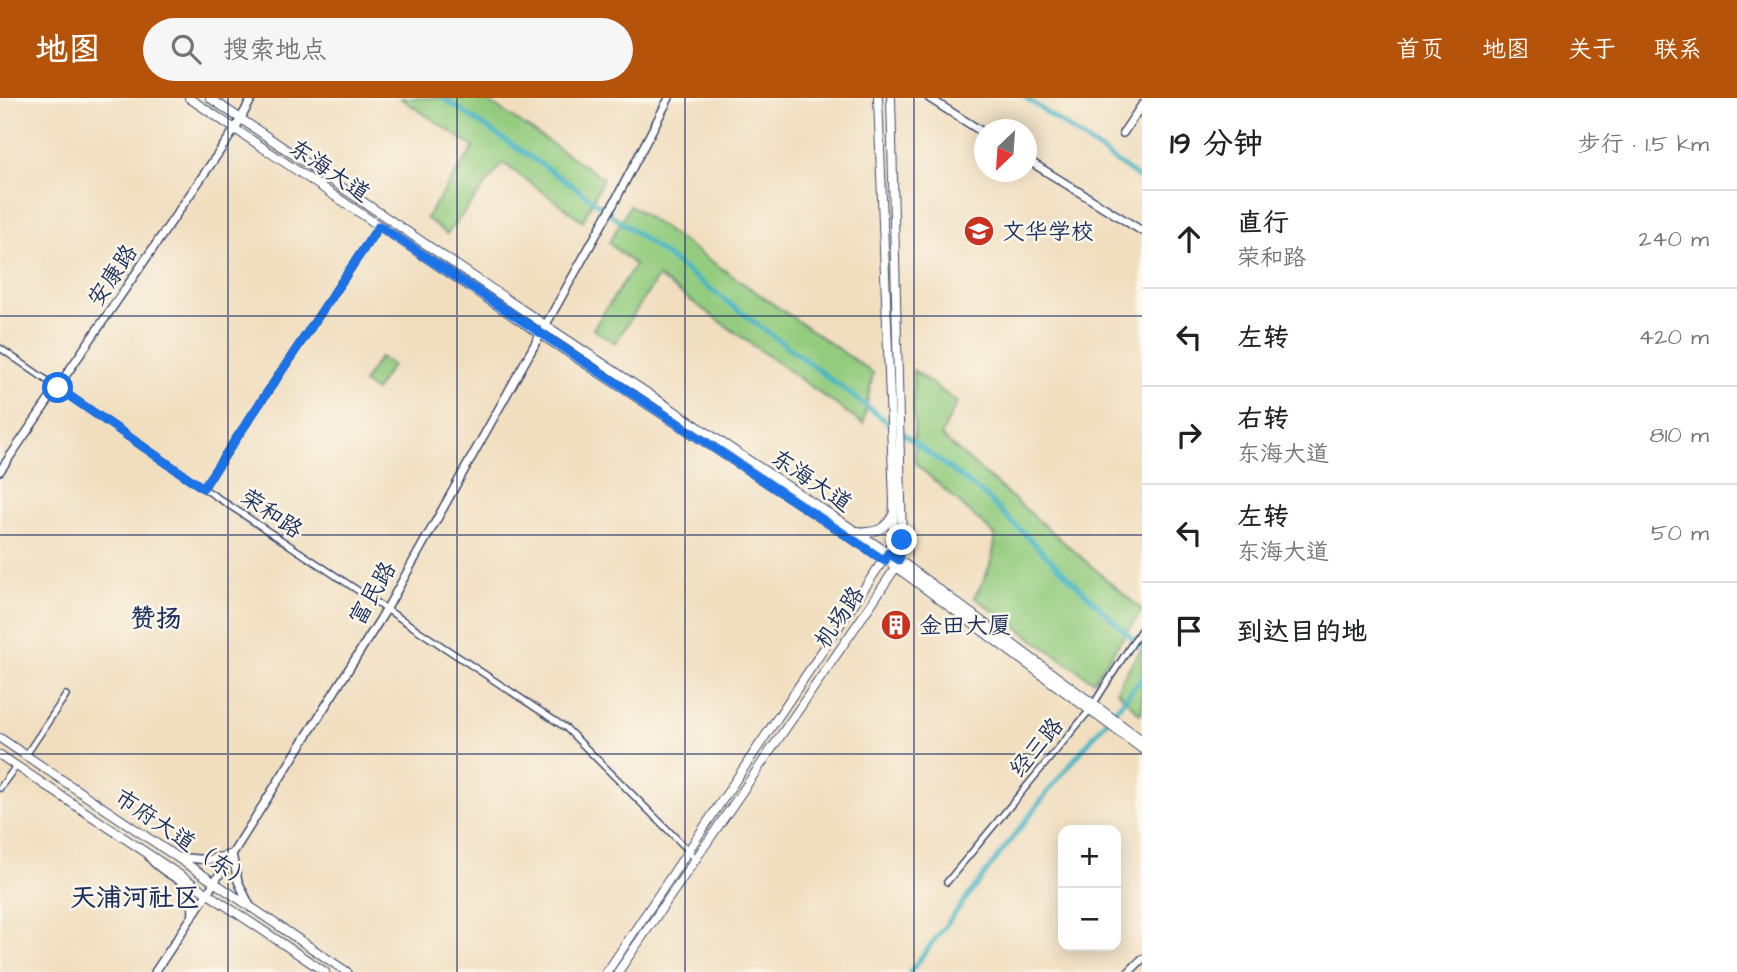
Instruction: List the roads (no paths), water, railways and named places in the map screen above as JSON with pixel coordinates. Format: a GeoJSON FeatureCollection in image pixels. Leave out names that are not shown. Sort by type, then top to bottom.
{"type":"FeatureCollection","features":[{"type":"Feature","properties":{"kind":"main road","name":"东海大道"},"geometry":{"type":"LineString","coordinates":[[189,98],[540,334],[887,557],[1117,726],[1142,749]]}},
{"type":"Feature","properties":{"kind":"main road","name":"东海大道"},"geometry":{"type":"LineString","coordinates":[[210,98],[853,530],[887,557]]}},
{"type":"Feature","properties":{"kind":"main road","name":"机场路"},"geometry":{"type":"LineString","coordinates":[[607,972],[887,557],[893,533],[894,512],[878,98]]}},
{"type":"Feature","properties":{"kind":"main road","name":"机场路"},"geometry":{"type":"LineString","coordinates":[[618,972],[897,564],[902,540],[901,456],[891,98]]}},
{"type":"Feature","properties":{"kind":"main road"},"geometry":{"type":"LineString","coordinates":[[853,530],[871,533],[880,530],[894,512]]}},
{"type":"Feature","properties":{"kind":"main road","name":"东海大道"},"geometry":{"type":"LineString","coordinates":[[1117,726],[1142,740]]}},
{"type":"Feature","properties":{"kind":"main road","name":"市府大道（东）"},"geometry":{"type":"LineString","coordinates":[[0,738],[346,972]]}},
{"type":"Feature","properties":{"kind":"main road","name":"市府大道（东）"},"geometry":{"type":"LineString","coordinates":[[0,755],[325,972]]}},
{"type":"Feature","properties":{"kind":"street","name":"安康路"},"geometry":{"type":"LineString","coordinates":[[0,471],[235,129],[252,98]]}},
{"type":"Feature","properties":{"kind":"street","name":"富民路"},"geometry":{"type":"LineString","coordinates":[[155,972],[386,610],[614,203],[669,98]]}},
{"type":"Feature","properties":{"kind":"street"},"geometry":{"type":"LineString","coordinates":[[929,98],[974,126]]}},
{"type":"Feature","properties":{"kind":"street"},"geometry":{"type":"LineString","coordinates":[[1123,133],[1142,105]]}},
{"type":"Feature","properties":{"kind":"street"},"geometry":{"type":"LineString","coordinates":[[1037,165],[1142,231]]}},
{"type":"Feature","properties":{"kind":"street"},"geometry":{"type":"LineString","coordinates":[[203,488],[379,226]]}},
{"type":"Feature","properties":{"kind":"street","name":"荣和路"},"geometry":{"type":"LineString","coordinates":[[0,348],[203,488],[566,728],[690,851],[695,860]]}},
{"type":"Feature","properties":{"kind":"street","name":"经三路"},"geometry":{"type":"LineString","coordinates":[[947,882],[1094,709],[1141,629]]}},
{"type":"Feature","properties":{"kind":"street"},"geometry":{"type":"LineString","coordinates":[[26,755],[66,695]]}},
{"type":"Feature","properties":{"kind":"street"},"geometry":{"type":"LineString","coordinates":[[0,788],[16,766]]}},
{"type":"Feature","properties":{"kind":"street"},"geometry":{"type":"LineString","coordinates":[[147,853],[158,868],[188,888],[192,897],[193,916]]}},
{"type":"Feature","properties":{"kind":"street"},"geometry":{"type":"LineString","coordinates":[[176,857],[208,860],[232,854],[238,881],[251,908]]}},
{"type":"Feature","properties":{"kind":"street"},"geometry":{"type":"LineString","coordinates":[[1129,972],[1142,959]]}},
{"type":"Feature","properties":{"kind":"waterway"},"geometry":{"type":"LineString","coordinates":[[443,98],[576,188],[982,493],[1142,648]]}},
{"type":"Feature","properties":{"kind":"waterway"},"geometry":{"type":"LineString","coordinates":[[1026,98],[1142,180]]}},
{"type":"Feature","properties":{"kind":"waterway"},"geometry":{"type":"LineString","coordinates":[[910,972],[1050,789],[1142,678]]}},
{"type":"Feature","properties":{"kind":"place","name":"文华学校"},"geometry":{"type":"Point","coordinates":[979,231]}},
{"type":"Feature","properties":{"kind":"place","name":"金田大厦"},"geometry":{"type":"Point","coordinates":[896,625]}},
{"type":"Feature","properties":{"kind":"district","name":"赞扬"},"geometry":{"type":"Point","coordinates":[156,618]}},
{"type":"Feature","properties":{"kind":"district","name":"天浦河社区"},"geometry":{"type":"Point","coordinates":[135,897]}}]}
